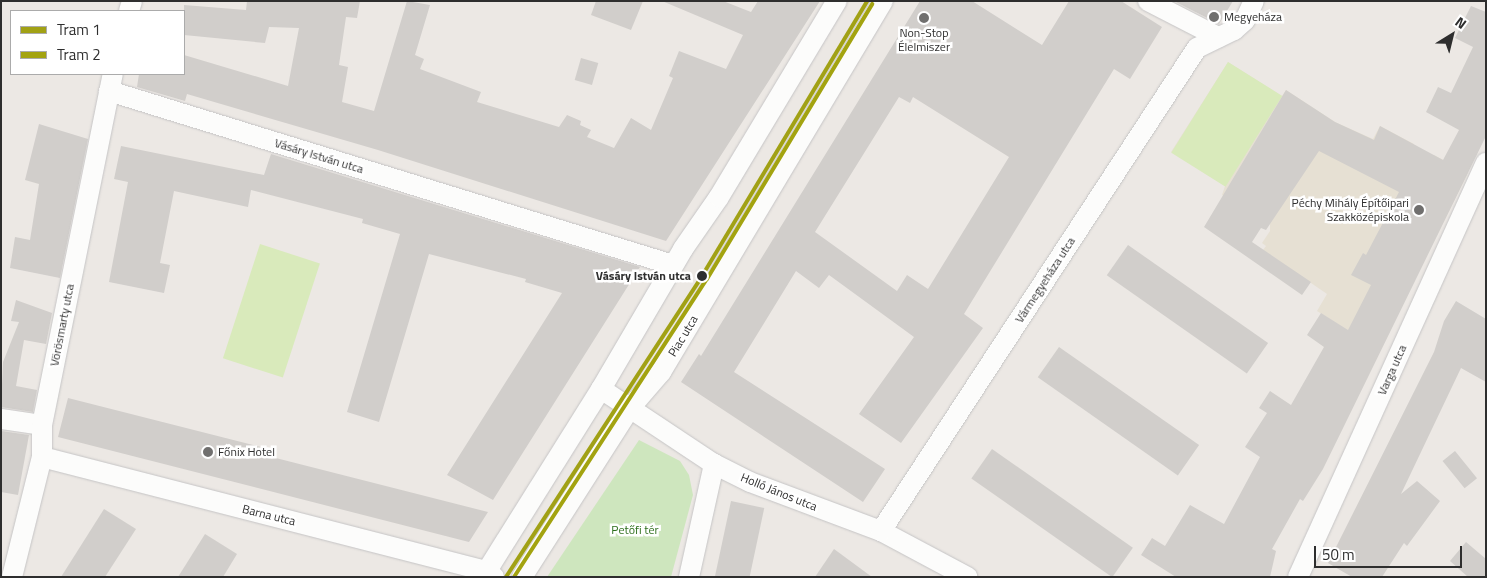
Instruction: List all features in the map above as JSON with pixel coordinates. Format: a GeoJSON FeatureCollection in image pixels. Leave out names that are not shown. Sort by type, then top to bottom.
{"type":"FeatureCollection","features":[{"type":"Feature","properties":{"kind":"street"},"geometry":{"type":"LineString","coordinates":[[488,575],[601,389],[673,265],[719,197],[837,1]]}},
{"type":"Feature","properties":{"kind":"street","name":"Piac utca"},"geometry":{"type":"LineString","coordinates":[[630,408],[661,372],[883,1]]}},
{"type":"Feature","properties":{"kind":"street"},"geometry":{"type":"LineString","coordinates":[[1148,1],[1218,37]]}},
{"type":"Feature","properties":{"kind":"street","name":"Vármegyeháza utca"},"geometry":{"type":"LineString","coordinates":[[880,532],[1197,48],[1234,30],[1245,20],[1254,1]]}},
{"type":"Feature","properties":{"kind":"street","name":"Vásáry István utca"},"geometry":{"type":"LineString","coordinates":[[111,83],[673,265]]}},
{"type":"Feature","properties":{"kind":"street","name":"Vörösmarty utca"},"geometry":{"type":"LineString","coordinates":[[12,577],[42,457],[42,425],[111,83]]}},
{"type":"Feature","properties":{"kind":"street","name":"Varga utca"},"geometry":{"type":"LineString","coordinates":[[1298,577],[1486,163]]}},
{"type":"Feature","properties":{"kind":"street","name":"Holló János utca"},"geometry":{"type":"LineString","coordinates":[[601,389],[714,464],[750,482],[880,532],[945,571],[967,577]]}},
{"type":"Feature","properties":{"kind":"street"},"geometry":{"type":"LineString","coordinates":[[522,577],[630,408]]}},
{"type":"Feature","properties":{"kind":"street"},"geometry":{"type":"LineString","coordinates":[[1,419],[42,425]]}},
{"type":"Feature","properties":{"kind":"street","name":"Barna utca"},"geometry":{"type":"LineString","coordinates":[[42,457],[488,575]]}},
{"type":"Feature","properties":{"kind":"street"},"geometry":{"type":"LineString","coordinates":[[689,577],[714,464]]}},
{"type":"Feature","properties":{"kind":"shaded area"},"geometry":{"type":"Polygon","coordinates":[[[1228,62],[1282,96],[1286,90],[1335,122],[1373,139],[1380,126],[1414,144],[1411,153],[1430,163],[1434,155],[1468,173],[1379,350],[1317,311],[1327,294],[1263,250],[1266,246],[1262,243],[1270,231],[1270,224],[1222,195],[1225,186],[1171,152],[1228,62]]]}},
{"type":"Feature","properties":{"kind":"green space"},"geometry":{"type":"Polygon","coordinates":[[[1228,62],[1282,96],[1226,187],[1171,153],[1228,62]]]}},
{"type":"Feature","properties":{"kind":"green space"},"geometry":{"type":"Polygon","coordinates":[[[260,244],[320,263],[283,378],[223,358],[260,244]]]}},
{"type":"Feature","properties":{"kind":"green space","name":"Petőfi tér"},"geometry":{"type":"Polygon","coordinates":[[[639,440],[680,461],[689,475],[693,495],[671,577],[547,577],[639,440]]]}},
{"type":"Feature","properties":{"kind":"building"},"geometry":{"type":"Polygon","coordinates":[[[247,1],[360,1],[357,18],[346,17],[339,65],[348,67],[342,102],[374,111],[407,1],[430,5],[415,55],[424,59],[420,69],[481,92],[477,102],[559,127],[567,115],[581,121],[580,125],[591,130],[587,137],[614,148],[631,118],[651,130],[673,78],[669,76],[679,51],[726,69],[743,35],[662,1],[723,1],[751,12],[758,1],[820,1],[666,241],[378,150],[187,94],[185,101],[137,87],[139,75],[185,75],[185,55],[288,86],[299,28],[269,27],[265,43],[185,35],[184,5],[246,10],[247,1]]]}},
{"type":"Feature","properties":{"kind":"building"},"geometry":{"type":"Polygon","coordinates":[[[596,1],[643,1],[631,30],[591,15],[596,1]]]}},
{"type":"Feature","properties":{"kind":"building"},"geometry":{"type":"Polygon","coordinates":[[[920,1],[972,1],[1042,45],[1069,1],[1121,1],[1162,27],[1130,79],[1114,69],[964,314],[983,328],[901,443],[859,414],[914,337],[829,275],[819,288],[796,271],[734,372],[885,469],[863,502],[681,382],[699,354],[701,356],[920,1]],[[899,97],[815,232],[897,291],[907,275],[928,289],[1009,157],[913,97],[910,103],[899,97]]]}},
{"type":"Feature","properties":{"kind":"building","name":"Megyeháza"},"geometry":{"type":"Polygon","coordinates":[[[1174,1],[1233,1],[1219,24],[1174,1]]]}},
{"type":"Feature","properties":{"kind":"building"},"geometry":{"type":"Polygon","coordinates":[[[1471,6],[1486,12],[1486,136],[1323,469],[1303,501],[1300,499],[1272,549],[1276,551],[1270,577],[1176,577],[1141,555],[1152,538],[1165,546],[1190,505],[1224,524],[1260,457],[1245,447],[1267,413],[1259,408],[1270,391],[1291,405],[1324,347],[1307,335],[1321,313],[1348,330],[1371,285],[1351,275],[1363,253],[1366,255],[1399,192],[1319,151],[1266,230],[1261,228],[1252,242],[1311,282],[1302,295],[1204,227],[1286,90],[1335,122],[1374,140],[1380,126],[1443,160],[1459,130],[1426,112],[1438,87],[1451,93],[1473,47],[1455,38],[1471,6]]]}},
{"type":"Feature","properties":{"kind":"building"},"geometry":{"type":"Polygon","coordinates":[[[581,58],[598,63],[592,85],[575,80],[581,58]]]}},
{"type":"Feature","properties":{"kind":"building"},"geometry":{"type":"Polygon","coordinates":[[[39,124],[88,139],[60,278],[10,268],[15,237],[30,240],[39,184],[25,180],[39,124]]]}},
{"type":"Feature","properties":{"kind":"building"},"geometry":{"type":"Polygon","coordinates":[[[121,146],[264,175],[271,154],[640,267],[493,500],[447,475],[562,293],[525,282],[526,279],[429,254],[379,422],[347,412],[400,234],[362,223],[363,219],[251,190],[248,207],[174,191],[160,263],[170,265],[164,293],[109,282],[128,182],[114,179],[121,146]]]}},
{"type":"Feature","properties":{"kind":"building"},"geometry":{"type":"Polygon","coordinates":[[[1128,245],[1268,343],[1247,373],[1107,275],[1128,245]]]}},
{"type":"Feature","properties":{"kind":"building"},"geometry":{"type":"Polygon","coordinates":[[[16,300],[52,313],[46,344],[24,340],[16,386],[37,390],[33,412],[1,407],[3,362],[19,322],[11,321],[16,300]]]}},
{"type":"Feature","properties":{"kind":"building"},"geometry":{"type":"Polygon","coordinates":[[[1456,301],[1486,319],[1486,382],[1461,368],[1401,494],[1417,481],[1440,501],[1407,546],[1404,543],[1382,577],[1352,577],[1328,563],[1434,352],[1444,321],[1456,301]]]}},
{"type":"Feature","properties":{"kind":"building"},"geometry":{"type":"Polygon","coordinates":[[[1059,347],[1199,445],[1178,475],[1038,377],[1059,347]]]}},
{"type":"Feature","properties":{"kind":"building"},"geometry":{"type":"Polygon","coordinates":[[[68,398],[265,448],[264,455],[488,512],[469,542],[58,437],[68,398]]]}},
{"type":"Feature","properties":{"kind":"building"},"geometry":{"type":"Polygon","coordinates":[[[1,431],[29,435],[18,495],[1,492],[1,431]]]}},
{"type":"Feature","properties":{"kind":"building"},"geometry":{"type":"Polygon","coordinates":[[[992,449],[1133,548],[1112,577],[971,478],[992,449]]]}},
{"type":"Feature","properties":{"kind":"building"},"geometry":{"type":"Polygon","coordinates":[[[1455,451],[1477,478],[1465,488],[1443,461],[1455,451]]]}},
{"type":"Feature","properties":{"kind":"building"},"geometry":{"type":"Polygon","coordinates":[[[731,501],[764,508],[750,577],[715,576],[731,501]]]}},
{"type":"Feature","properties":{"kind":"building"},"geometry":{"type":"Polygon","coordinates":[[[104,509],[136,529],[105,577],[61,577],[104,509]]]}},
{"type":"Feature","properties":{"kind":"building"},"geometry":{"type":"Polygon","coordinates":[[[205,534],[237,554],[223,577],[178,577],[205,534]]]}},
{"type":"Feature","properties":{"kind":"building"},"geometry":{"type":"Polygon","coordinates":[[[1466,542],[1486,559],[1486,577],[1468,577],[1450,561],[1466,542]]]}},
{"type":"Feature","properties":{"kind":"building"},"geometry":{"type":"Polygon","coordinates":[[[834,549],[872,577],[815,577],[834,549]]]}},
{"type":"Feature","properties":{"kind":"tram line","name":"1"},"geometry":{"type":"LineString","coordinates":[[506,577],[702,276],[867,1]]}},
{"type":"Feature","properties":{"kind":"tram line","name":"2"},"geometry":{"type":"LineString","coordinates":[[514,577],[707,279],[872,4]]}},
{"type":"Feature","properties":{"kind":"place","name":"Megyeháza"},"geometry":{"type":"Point","coordinates":[1214,17]}},
{"type":"Feature","properties":{"kind":"place","name":"Non-Stop Élelmiszer"},"geometry":{"type":"Point","coordinates":[924,18]}},
{"type":"Feature","properties":{"kind":"place","name":"Péchy Mihály Építőipari Szakközépiskola"},"geometry":{"type":"Point","coordinates":[1419,210]}},
{"type":"Feature","properties":{"kind":"place","name":"Vásáry István utca"},"geometry":{"type":"Point","coordinates":[702,276]}},
{"type":"Feature","properties":{"kind":"place","name":"Főnix Hotel"},"geometry":{"type":"Point","coordinates":[208,452]}}]}
